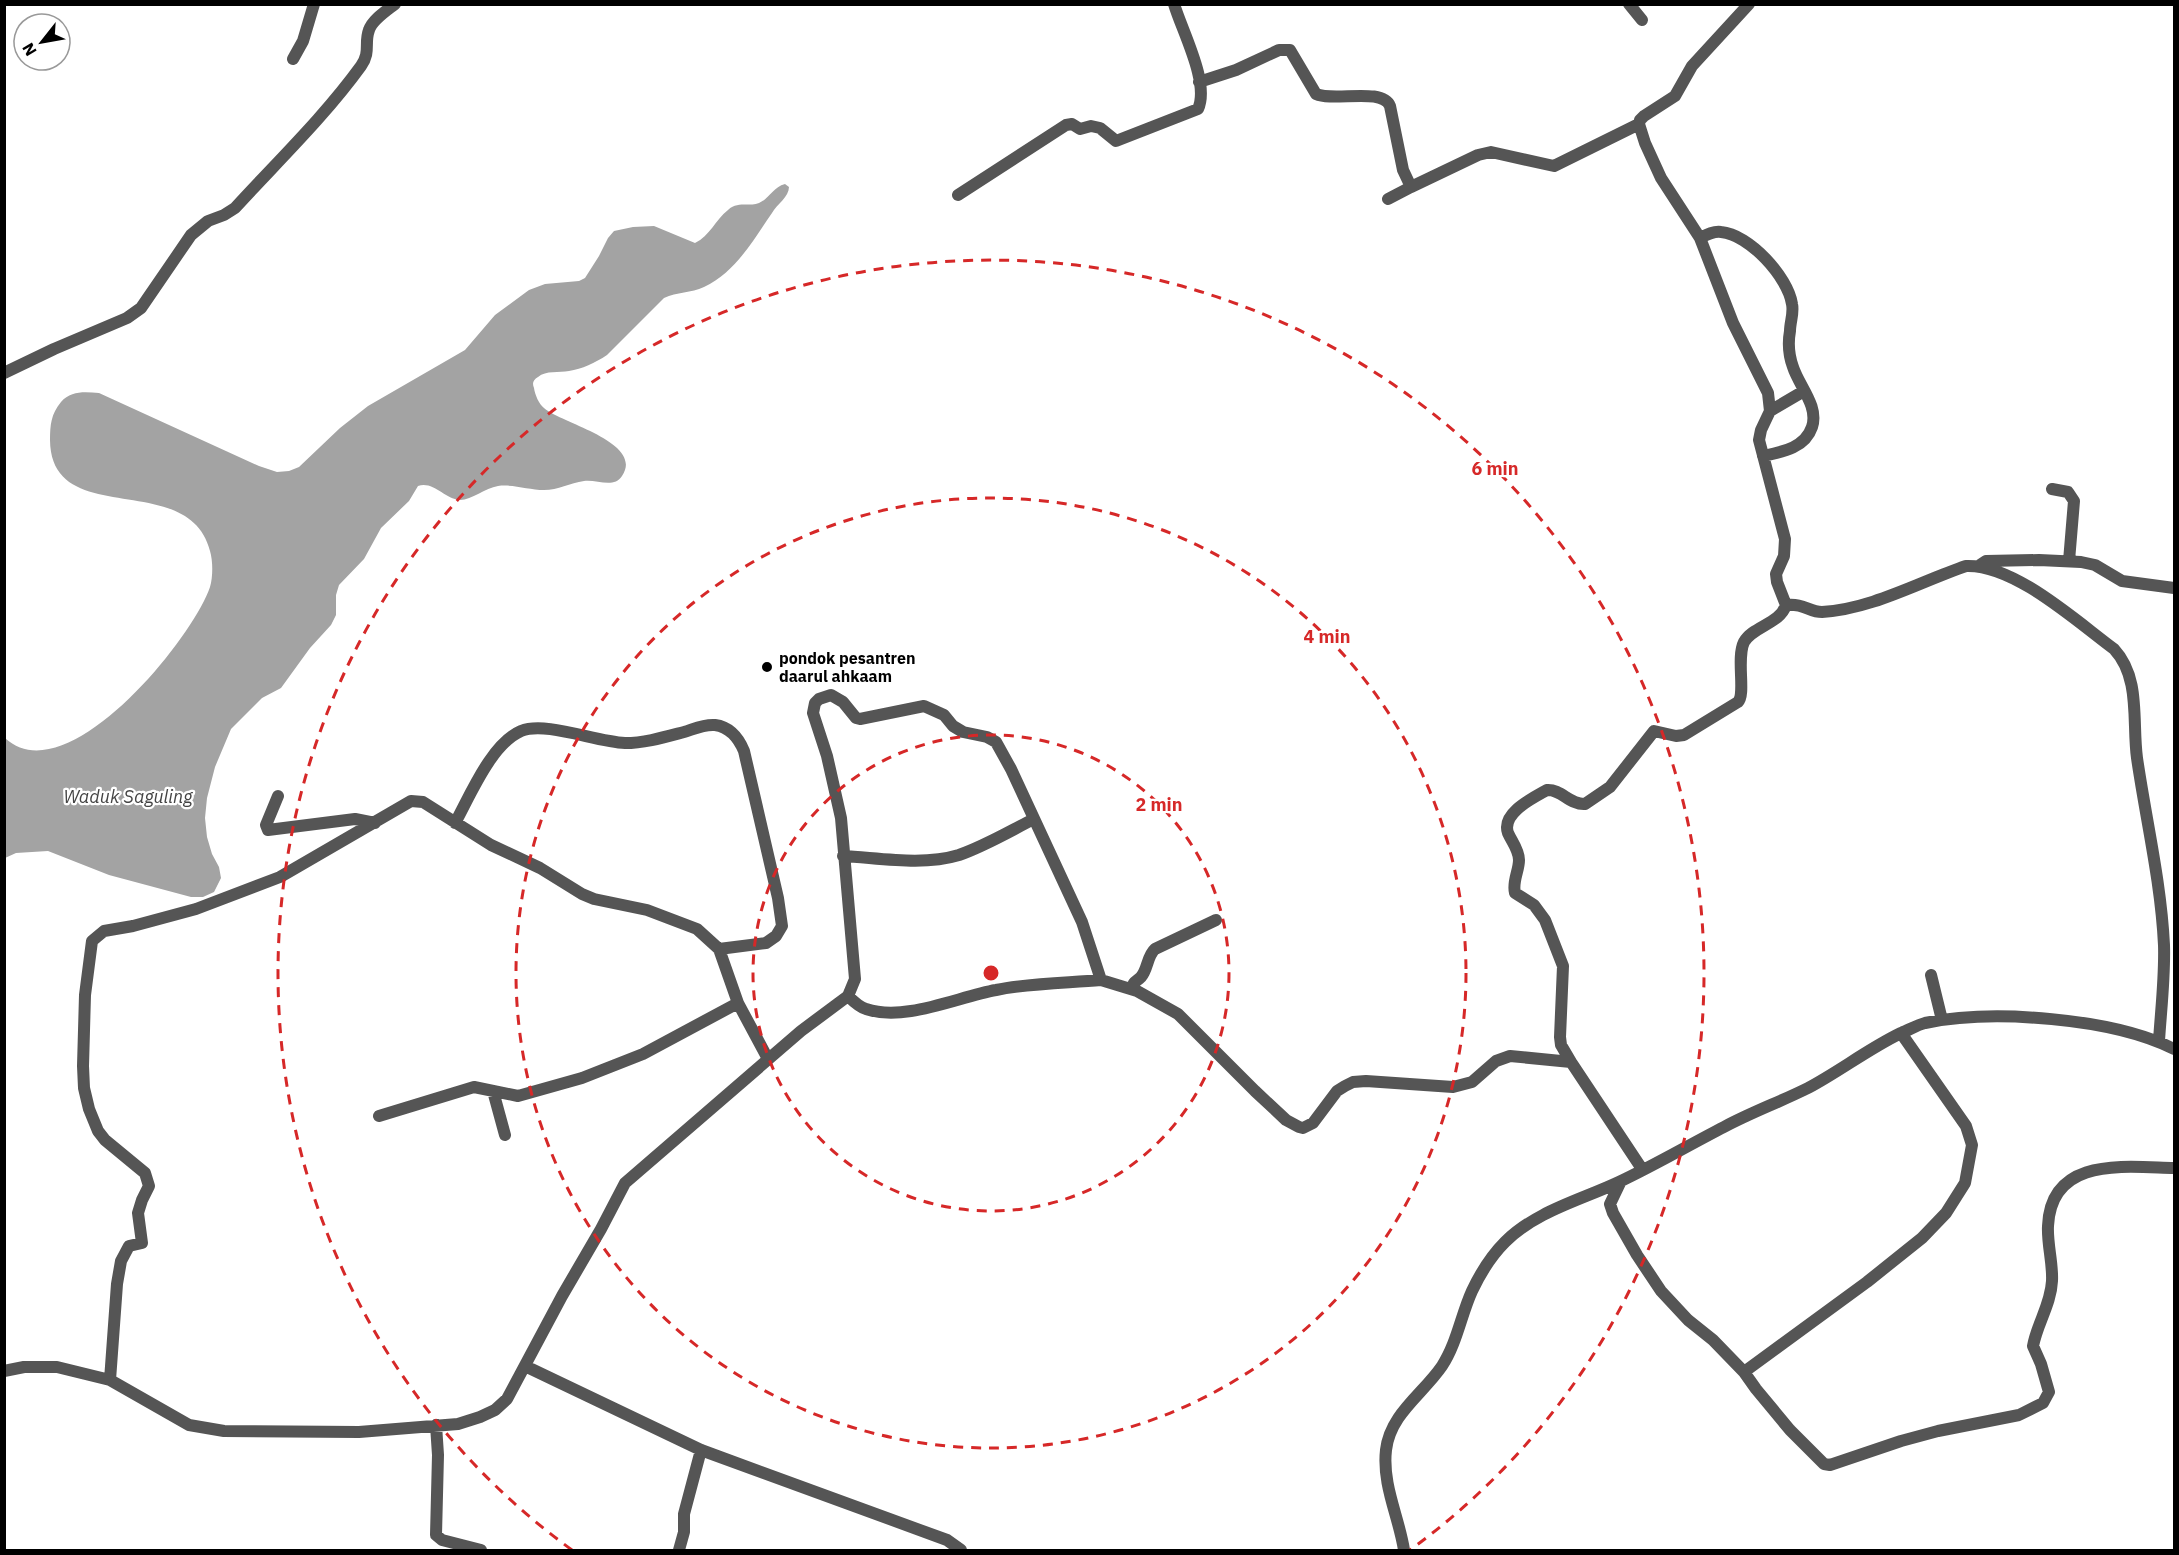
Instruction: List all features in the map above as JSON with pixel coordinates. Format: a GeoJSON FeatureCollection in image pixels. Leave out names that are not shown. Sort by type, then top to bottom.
{"type":"FeatureCollection","features":[{"type":"Feature","properties":{"kind":"street"},"geometry":{"type":"LineString","coordinates":[[293,58],[303,41],[314,4]]}},
{"type":"Feature","properties":{"kind":"street"},"geometry":{"type":"LineString","coordinates":[[4,373],[128,318],[141,308],[191,235],[208,221],[235,208],[323,113],[365,59],[368,53],[370,27],[395,4]]}},
{"type":"Feature","properties":{"kind":"street"},"geometry":{"type":"LineString","coordinates":[[958,195],[1066,125],[1072,124],[1080,129],[1091,126],[1101,128],[1116,141],[1193,112],[1200,105],[1199,82],[1191,48],[1174,4]]}},
{"type":"Feature","properties":{"kind":"street"},"geometry":{"type":"LineString","coordinates":[[1629,4],[1642,20]]}},
{"type":"Feature","properties":{"kind":"street"},"geometry":{"type":"LineString","coordinates":[[1388,199],[1478,155],[1491,152],[1554,166],[1639,124],[1644,116],[1675,96],[1692,66],[1749,4]]}},
{"type":"Feature","properties":{"kind":"street"},"geometry":{"type":"LineString","coordinates":[[1199,82],[1236,70],[1279,50],[1290,50],[1316,94],[1327,97],[1359,96],[1388,100],[1403,170],[1411,187]]}},
{"type":"Feature","properties":{"kind":"street"},"geometry":{"type":"LineString","coordinates":[[1639,124],[1661,177],[1700,238],[1733,323],[1768,393],[1770,411],[1759,435],[1760,450],[1785,539],[1784,556],[1776,574],[1786,606],[1777,618],[1748,637],[1744,643],[1739,675],[1741,696],[1738,702],[1683,735],[1677,736],[1654,731],[1610,787],[1585,804],[1574,803],[1552,790],[1547,790],[1514,812],[1508,824],[1508,833],[1519,857],[1514,890],[1516,894],[1534,905],[1545,920],[1563,966],[1561,1045],[1642,1169]]}},
{"type":"Feature","properties":{"kind":"street"},"geometry":{"type":"LineString","coordinates":[[1700,238],[1721,232],[1732,235],[1766,258],[1783,279],[1792,303],[1793,314],[1789,343],[1792,367],[1812,407],[1814,418],[1812,429],[1800,444],[1790,450],[1763,456]]}},
{"type":"Feature","properties":{"kind":"street"},"geometry":{"type":"LineString","coordinates":[[1770,411],[1804,391]]}},
{"type":"Feature","properties":{"kind":"street"},"geometry":{"type":"LineString","coordinates":[[2052,489],[2068,492],[2073,499],[2069,561]]}},
{"type":"Feature","properties":{"kind":"street"},"geometry":{"type":"LineString","coordinates":[[1979,565],[1986,561],[2069,561],[2095,565],[2122,581],[2175,588]]}},
{"type":"Feature","properties":{"kind":"street"},"geometry":{"type":"LineString","coordinates":[[1786,606],[1798,604],[1818,612],[1836,609],[1878,600],[1966,566],[1979,565],[2028,586],[2114,649],[2126,664],[2130,675],[2137,756],[2160,900],[2164,946],[2159,1041]]}},
{"type":"Feature","properties":{"kind":"street"},"geometry":{"type":"LineString","coordinates":[[4,1371],[24,1367],[50,1367],[110,1380],[189,1425],[211,1430],[337,1433],[468,1422],[495,1410],[507,1399],[625,1183],[768,1059],[848,996],[855,979],[841,818],[836,791],[813,713],[815,703],[825,696],[831,694],[838,697],[852,714],[860,719],[928,707],[944,715],[953,726],[963,732],[992,739],[1000,746],[1082,922],[1101,980]]}},
{"type":"Feature","properties":{"kind":"street"},"geometry":{"type":"LineString","coordinates":[[455,824],[501,747],[522,731],[538,728],[601,741],[627,743],[651,740],[706,726],[724,727],[731,731],[744,751],[778,898],[782,926],[776,936],[766,944],[719,949]]}},
{"type":"Feature","properties":{"kind":"street"},"geometry":{"type":"LineString","coordinates":[[278,796],[266,825],[268,830],[355,819],[375,822]]}},
{"type":"Feature","properties":{"kind":"street"},"geometry":{"type":"LineString","coordinates":[[110,1380],[121,1261],[129,1246],[142,1243],[138,1213],[149,1186],[145,1173],[105,1140],[98,1131],[88,1109],[84,1088],[85,995],[92,941],[104,931],[133,926],[196,909],[254,888],[280,877],[416,800],[423,802],[491,845],[540,868],[582,894],[594,899],[647,910],[697,928],[719,949],[738,1003],[768,1059]]}},
{"type":"Feature","properties":{"kind":"street"},"geometry":{"type":"LineString","coordinates":[[843,856],[934,860],[958,855],[1034,819]]}},
{"type":"Feature","properties":{"kind":"street"},"geometry":{"type":"LineString","coordinates":[[1132,989],[1134,981],[1142,975],[1149,956],[1155,949],[1216,920]]}},
{"type":"Feature","properties":{"kind":"street"},"geometry":{"type":"LineString","coordinates":[[1931,975],[1942,1020]]}},
{"type":"Feature","properties":{"kind":"street"},"geometry":{"type":"LineString","coordinates":[[848,996],[863,1009],[877,1012],[910,1011],[932,1007],[997,989],[1101,980],[1132,989],[1178,1014],[1255,1092],[1286,1120],[1299,1128],[1313,1123],[1337,1091],[1353,1082],[1454,1087],[1472,1082],[1496,1061],[1510,1056],[1571,1062]]}},
{"type":"Feature","properties":{"kind":"street"},"geometry":{"type":"LineString","coordinates":[[379,1116],[474,1087],[518,1096],[582,1078],[643,1054],[738,1003]]}},
{"type":"Feature","properties":{"kind":"street"},"geometry":{"type":"LineString","coordinates":[[1404,1551],[1389,1489],[1386,1451],[1389,1436],[1399,1416],[1428,1385],[1444,1363],[1451,1350],[1471,1292],[1482,1273],[1507,1240],[1532,1223],[1554,1210],[1621,1181],[1727,1125],[1810,1086],[1881,1042],[1921,1024],[1965,1017],[2012,1016],[2132,1033],[2159,1041],[2175,1049]]}},
{"type":"Feature","properties":{"kind":"street"},"geometry":{"type":"LineString","coordinates":[[1744,1372],[1867,1282],[1922,1238],[1946,1213],[1965,1183],[1972,1145],[1966,1126],[1901,1033]]}},
{"type":"Feature","properties":{"kind":"street"},"geometry":{"type":"LineString","coordinates":[[493,1091],[505,1135]]}},
{"type":"Feature","properties":{"kind":"street"},"geometry":{"type":"LineString","coordinates":[[1621,1181],[1610,1204],[1617,1221],[1661,1291],[1688,1320],[1713,1340],[1744,1372],[1790,1430],[1824,1464],[1830,1466],[1901,1441],[1977,1422],[2019,1415],[2043,1403],[2048,1396],[2046,1380],[2033,1347],[2052,1280],[2048,1226],[2052,1203],[2057,1194],[2068,1181],[2091,1170],[2130,1167],[2175,1168]]}},
{"type":"Feature","properties":{"kind":"street"},"geometry":{"type":"LineString","coordinates":[[525,1366],[701,1450],[946,1540],[961,1551]]}},
{"type":"Feature","properties":{"kind":"street"},"geometry":{"type":"LineString","coordinates":[[436,1425],[438,1465],[436,1534],[442,1540],[481,1551]]}},
{"type":"Feature","properties":{"kind":"street"},"geometry":{"type":"LineString","coordinates":[[679,1551],[684,1532],[684,1514],[701,1450]]}},
{"type":"Feature","properties":{"kind":"water","name":"Waduk Saguling"},"geometry":{"type":"Polygon","coordinates":[[[785,184],[789,187],[785,197],[735,264],[715,281],[704,287],[664,298],[607,355],[598,361],[574,370],[545,373],[534,380],[536,396],[544,408],[612,443],[622,453],[626,464],[619,480],[610,483],[584,481],[544,490],[498,486],[460,500],[429,486],[418,486],[409,501],[381,528],[364,559],[339,585],[336,595],[336,615],[331,625],[310,648],[281,688],[262,698],[231,729],[215,767],[207,798],[205,818],[207,837],[221,878],[214,892],[203,897],[191,897],[109,875],[48,851],[16,853],[5,858],[5,738],[31,750],[60,746],[92,729],[124,704],[179,641],[199,611],[212,579],[210,551],[197,526],[176,511],[150,503],[96,493],[72,484],[56,467],[50,440],[51,425],[55,411],[65,398],[79,393],[99,393],[259,466],[277,472],[289,471],[299,467],[340,428],[368,406],[465,350],[495,315],[529,290],[545,284],[579,281],[585,278],[614,231],[654,226],[695,243],[705,236],[723,214],[732,207],[759,203],[785,184]]]}},
{"type":"Feature","properties":{"kind":"place","name":"pondok pesantren daarul ahkaam"},"geometry":{"type":"Point","coordinates":[767,667]}}]}
